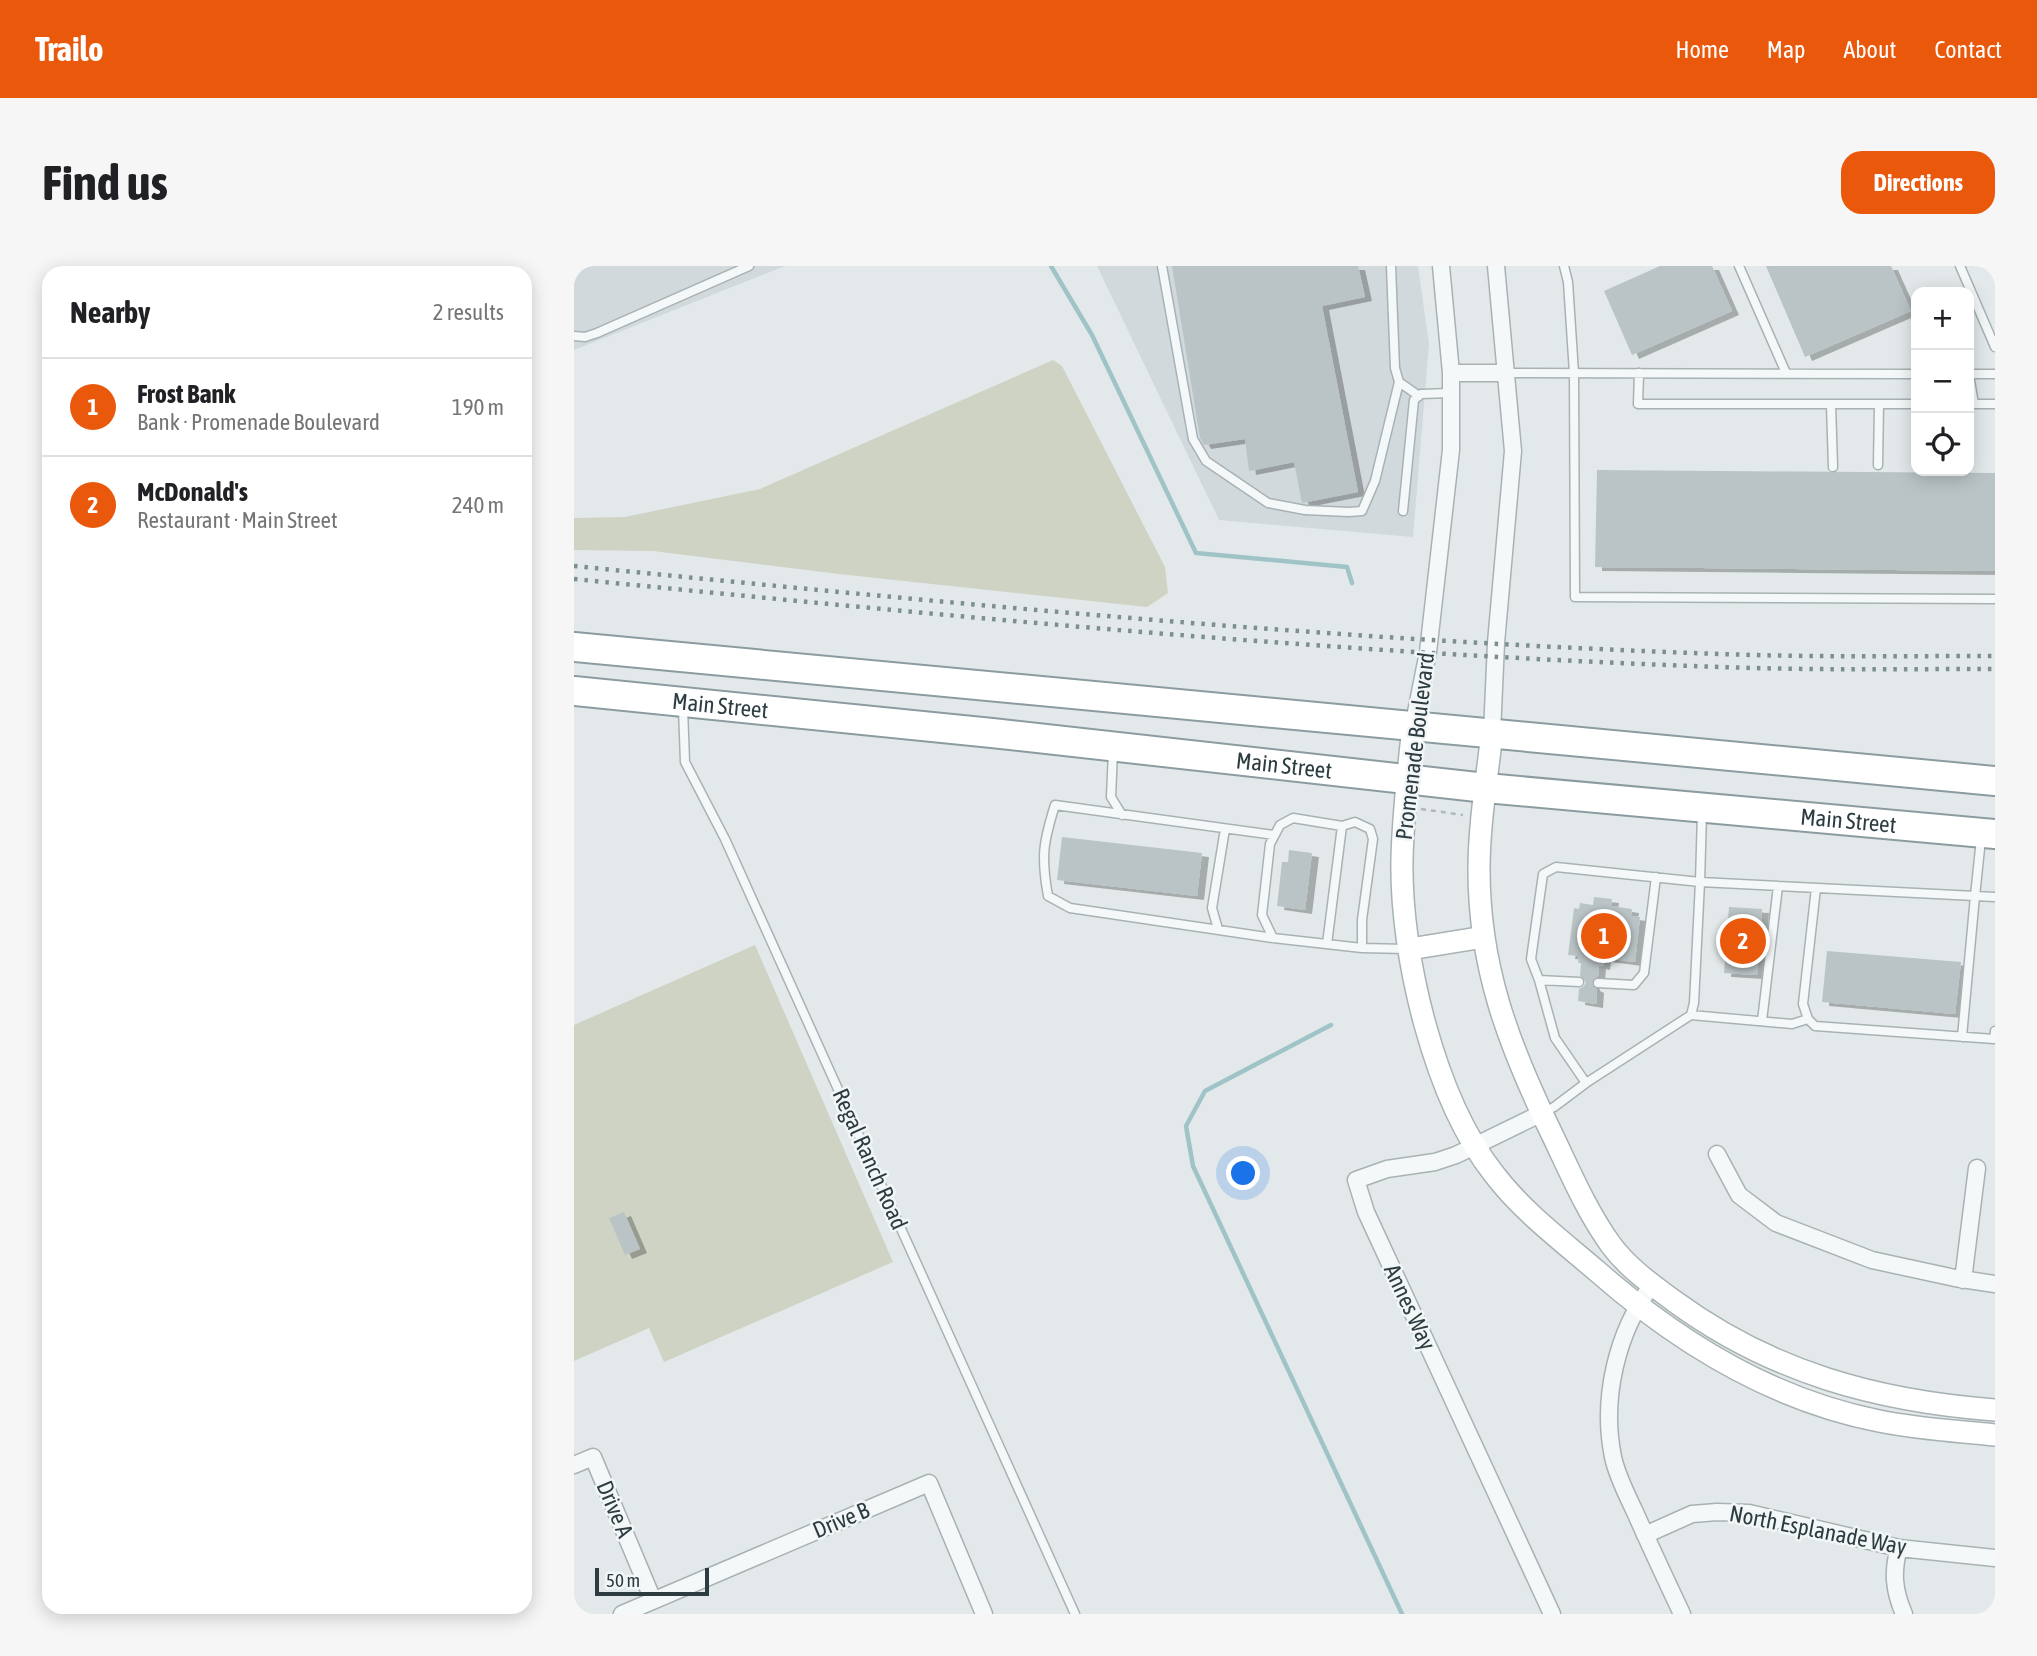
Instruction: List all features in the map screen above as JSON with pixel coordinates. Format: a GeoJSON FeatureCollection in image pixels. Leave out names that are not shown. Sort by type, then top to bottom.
{"type":"FeatureCollection","features":[{"type":"Feature","properties":{"kind":"highway","name":"Main Street"},"geometry":{"type":"LineString","coordinates":[[574,647],[1995,781]]}},
{"type":"Feature","properties":{"kind":"highway","name":"Main Street"},"geometry":{"type":"LineString","coordinates":[[574,691],[1114,746],[1486,788],[1988,833]]}},
{"type":"Feature","properties":{"kind":"street","name":"Promenade Boulevard"},"geometry":{"type":"LineString","coordinates":[[1441,266],[1451,373],[1451,450],[1428,652],[1413,727],[1402,861],[1405,912],[1420,1007],[1432,1049],[1455,1106],[1475,1147],[1511,1196],[1636,1306],[1676,1334],[1756,1380],[1830,1409],[1917,1428],[1995,1435]]}},
{"type":"Feature","properties":{"kind":"street"},"geometry":{"type":"LineString","coordinates":[[1496,266],[1513,451],[1479,869],[1484,937],[1497,1003],[1542,1113],[1594,1219],[1612,1246],[1634,1270],[1691,1314],[1787,1366],[1834,1383],[1930,1404],[1995,1410]]}},
{"type":"Feature","properties":{"kind":"street"},"geometry":{"type":"LineString","coordinates":[[1451,373],[1507,373]]}},
{"type":"Feature","properties":{"kind":"street"},"geometry":{"type":"LineString","coordinates":[[1410,949],[1484,937]]}},
{"type":"Feature","properties":{"kind":"street","name":"Annes Way"},"geometry":{"type":"LineString","coordinates":[[1542,1113],[1475,1147],[1435,1162],[1387,1169],[1356,1180],[1366,1212],[1552,1614]]}},
{"type":"Feature","properties":{"kind":"street"},"geometry":{"type":"LineString","coordinates":[[1717,1154],[1739,1195],[1776,1223],[1872,1260],[1963,1280],[1995,1284]]}},
{"type":"Feature","properties":{"kind":"street"},"geometry":{"type":"LineString","coordinates":[[1963,1280],[1977,1168]]}},
{"type":"Feature","properties":{"kind":"street"},"geometry":{"type":"LineString","coordinates":[[1652,1285],[1636,1306],[1617,1358],[1611,1386],[1610,1427],[1614,1458],[1645,1535],[1682,1614]]}},
{"type":"Feature","properties":{"kind":"street","name":"Drive A"},"geometry":{"type":"LineString","coordinates":[[574,1465],[593,1457],[653,1600]]}},
{"type":"Feature","properties":{"kind":"street","name":"Drive B"},"geometry":{"type":"LineString","coordinates":[[622,1614],[929,1483],[984,1614]]}},
{"type":"Feature","properties":{"kind":"street","name":"North Esplanade Way"},"geometry":{"type":"LineString","coordinates":[[1645,1535],[1692,1514],[1749,1513],[1899,1548],[1995,1558]]}},
{"type":"Feature","properties":{"kind":"street"},"geometry":{"type":"LineString","coordinates":[[1899,1548],[1894,1565],[1894,1585],[1904,1614]]}},
{"type":"Feature","properties":{"kind":"lane"},"geometry":{"type":"LineString","coordinates":[[574,336],[585,337],[597,333],[749,266]]}},
{"type":"Feature","properties":{"kind":"lane"},"geometry":{"type":"LineString","coordinates":[[1162,266],[1193,439],[1206,461],[1268,503],[1305,510],[1349,512],[1362,511],[1375,481],[1399,382],[1395,368],[1391,266]]}},
{"type":"Feature","properties":{"kind":"lane"},"geometry":{"type":"LineString","coordinates":[[1564,266],[1568,282],[1574,373],[1575,597],[1995,599]]}},
{"type":"Feature","properties":{"kind":"lane"},"geometry":{"type":"LineString","coordinates":[[1739,266],[1786,373]]}},
{"type":"Feature","properties":{"kind":"lane"},"geometry":{"type":"LineString","coordinates":[[1960,266],[1995,347]]}},
{"type":"Feature","properties":{"kind":"lane"},"geometry":{"type":"LineString","coordinates":[[1507,373],[1911,374]]}},
{"type":"Feature","properties":{"kind":"lane"},"geometry":{"type":"LineString","coordinates":[[1639,373],[1638,404],[1911,404]]}},
{"type":"Feature","properties":{"kind":"lane"},"geometry":{"type":"LineString","coordinates":[[1974,375],[1995,374]]}},
{"type":"Feature","properties":{"kind":"lane"},"geometry":{"type":"LineString","coordinates":[[1399,382],[1419,396]]}},
{"type":"Feature","properties":{"kind":"lane"},"geometry":{"type":"LineString","coordinates":[[1403,511],[1414,400],[1430,393],[1451,393]]}},
{"type":"Feature","properties":{"kind":"lane"},"geometry":{"type":"LineString","coordinates":[[1831,404],[1833,467]]}},
{"type":"Feature","properties":{"kind":"lane"},"geometry":{"type":"LineString","coordinates":[[1878,465],[1880,404]]}},
{"type":"Feature","properties":{"kind":"lane"},"geometry":{"type":"LineString","coordinates":[[1974,404],[1995,404]]}},
{"type":"Feature","properties":{"kind":"lane","name":"Regal Ranch Road"},"geometry":{"type":"LineString","coordinates":[[684,702],[682,729],[685,762],[725,839],[1075,1614]]}},
{"type":"Feature","properties":{"kind":"lane"},"geometry":{"type":"LineString","coordinates":[[1114,746],[1111,797],[1122,815]]}},
{"type":"Feature","properties":{"kind":"lane"},"geometry":{"type":"LineString","coordinates":[[1274,835],[1055,805],[1044,842],[1042,866],[1048,896],[1070,908],[1273,938],[1362,948],[1410,949]]}},
{"type":"Feature","properties":{"kind":"lane"},"geometry":{"type":"LineString","coordinates":[[1691,1015],[1694,1003],[1702,807]]}},
{"type":"Feature","properties":{"kind":"lane"},"geometry":{"type":"LineString","coordinates":[[1273,938],[1262,915],[1270,844],[1280,825],[1293,818],[1342,827],[1355,822],[1370,830],[1373,838],[1362,920],[1362,948]]}},
{"type":"Feature","properties":{"kind":"lane"},"geometry":{"type":"LineString","coordinates":[[1327,944],[1342,827]]}},
{"type":"Feature","properties":{"kind":"lane"},"geometry":{"type":"LineString","coordinates":[[1219,929],[1212,908],[1225,829]]}},
{"type":"Feature","properties":{"kind":"lane"},"geometry":{"type":"LineString","coordinates":[[1962,1037],[1975,896],[1988,833]]}},
{"type":"Feature","properties":{"kind":"lane"},"geometry":{"type":"LineString","coordinates":[[1586,1083],[1555,1038],[1531,959],[1543,874],[1556,867],[1700,882],[1995,897]]}},
{"type":"Feature","properties":{"kind":"lane"},"geometry":{"type":"LineString","coordinates":[[1598,983],[1634,985],[1644,973],[1656,877]]}},
{"type":"Feature","properties":{"kind":"lane"},"geometry":{"type":"LineString","coordinates":[[1762,1021],[1778,886]]}},
{"type":"Feature","properties":{"kind":"lane"},"geometry":{"type":"LineString","coordinates":[[1816,888],[1803,1004],[1808,1019],[1815,1026],[1995,1039],[1995,1031]]}},
{"type":"Feature","properties":{"kind":"lane"},"geometry":{"type":"LineString","coordinates":[[1539,979],[1580,982]]}},
{"type":"Feature","properties":{"kind":"lane"},"geometry":{"type":"LineString","coordinates":[[1542,1113],[1691,1015],[1792,1024],[1808,1019]]}},
{"type":"Feature","properties":{"kind":"path"},"geometry":{"type":"LineString","coordinates":[[1418,809],[1469,815]]}},
{"type":"Feature","properties":{"kind":"shaded area"},"geometry":{"type":"Polygon","coordinates":[[[574,266],[785,266],[574,350],[574,266]]]}},
{"type":"Feature","properties":{"kind":"shaded area"},"geometry":{"type":"Polygon","coordinates":[[[1097,266],[1418,266],[1429,344],[1413,537],[1219,520],[1097,266]]]}},
{"type":"Feature","properties":{"kind":"green space"},"geometry":{"type":"Polygon","coordinates":[[[1053,360],[1062,366],[1165,567],[1168,593],[1147,607],[653,551],[574,550],[574,518],[625,517],[760,489],[1053,360]]]}},
{"type":"Feature","properties":{"kind":"green space"},"geometry":{"type":"Polygon","coordinates":[[[755,945],[893,1262],[664,1362],[649,1328],[574,1361],[574,1025],[755,945]]]}},
{"type":"Feature","properties":{"kind":"building"},"geometry":{"type":"Polygon","coordinates":[[[1172,266],[1358,266],[1365,297],[1322,306],[1358,492],[1302,503],[1294,462],[1249,471],[1245,439],[1204,445],[1200,438],[1172,266]]]}},
{"type":"Feature","properties":{"kind":"building"},"geometry":{"type":"Polygon","coordinates":[[[1660,266],[1712,266],[1732,311],[1632,355],[1604,291],[1660,266]]]}},
{"type":"Feature","properties":{"kind":"building"},"geometry":{"type":"Polygon","coordinates":[[[1766,266],[1891,266],[1911,311],[1805,357],[1766,266]]]}},
{"type":"Feature","properties":{"kind":"building"},"geometry":{"type":"Polygon","coordinates":[[[1597,470],[1911,472],[1911,476],[1974,476],[1974,473],[1995,473],[1995,571],[1595,567],[1597,470]]]}},
{"type":"Feature","properties":{"kind":"building"},"geometry":{"type":"Polygon","coordinates":[[[1062,837],[1202,853],[1197,896],[1057,880],[1062,837]]]}},
{"type":"Feature","properties":{"kind":"building"},"geometry":{"type":"Polygon","coordinates":[[[1289,850],[1312,853],[1305,910],[1277,906],[1282,862],[1288,862],[1289,850]]]}},
{"type":"Feature","properties":{"kind":"building"},"geometry":{"type":"Polygon","coordinates":[[[1594,897],[1612,899],[1611,906],[1632,909],[1631,916],[1640,917],[1635,962],[1604,958],[1603,966],[1599,965],[1598,976],[1592,982],[1597,989],[1596,1004],[1578,1001],[1579,989],[1586,982],[1580,976],[1579,956],[1568,955],[1574,908],[1579,909],[1580,903],[1593,905],[1594,897]]]}},
{"type":"Feature","properties":{"kind":"building"},"geometry":{"type":"Polygon","coordinates":[[[1729,907],[1762,909],[1757,975],[1724,973],[1729,907]]]}},
{"type":"Feature","properties":{"kind":"building"},"geometry":{"type":"Polygon","coordinates":[[[1827,951],[1961,962],[1955,1014],[1822,1002],[1827,951]]]}},
{"type":"Feature","properties":{"kind":"building"},"geometry":{"type":"Polygon","coordinates":[[[624,1212],[640,1249],[625,1255],[609,1218],[624,1212]]]}},
{"type":"Feature","properties":{"kind":"waterway"},"geometry":{"type":"LineString","coordinates":[[1051,266],[1092,335],[1196,553],[1347,567],[1352,583]]}},
{"type":"Feature","properties":{"kind":"waterway"},"geometry":{"type":"LineString","coordinates":[[1331,1025],[1205,1091],[1186,1126],[1193,1166],[1402,1614]]}},
{"type":"Feature","properties":{"kind":"railway"},"geometry":{"type":"LineString","coordinates":[[574,566],[1162,621],[1457,642],[1752,655],[1995,656]]}},
{"type":"Feature","properties":{"kind":"railway"},"geometry":{"type":"LineString","coordinates":[[574,579],[1162,634],[1457,655],[1752,668],[1995,669]]}},
{"type":"Feature","properties":{"kind":"place","name":"Frost Bank"},"geometry":{"type":"Point","coordinates":[1604,936]}},
{"type":"Feature","properties":{"kind":"place","name":"McDonald's"},"geometry":{"type":"Point","coordinates":[1743,941]}}]}
